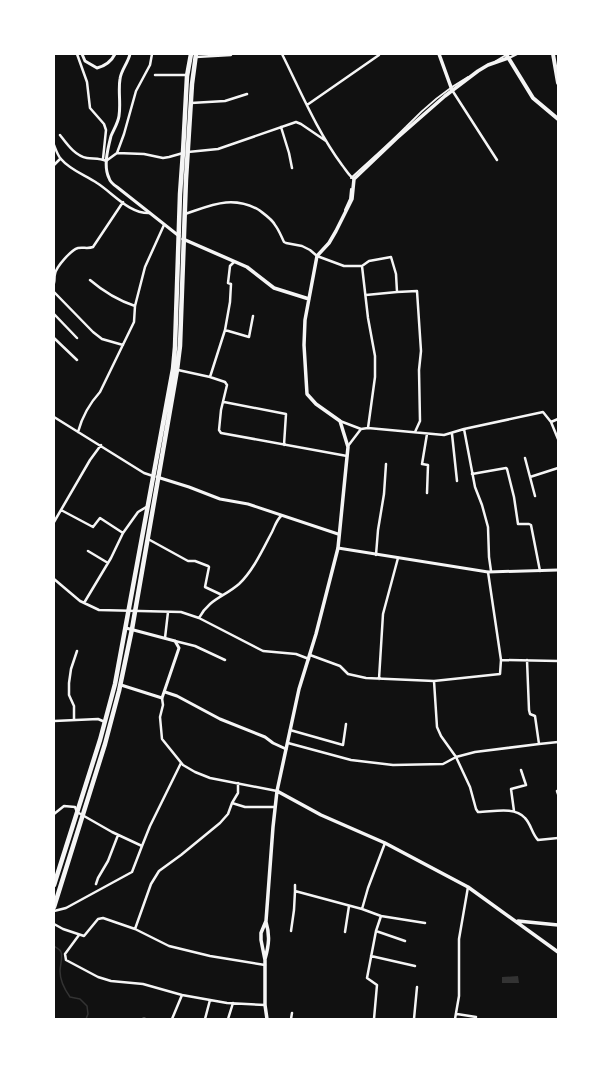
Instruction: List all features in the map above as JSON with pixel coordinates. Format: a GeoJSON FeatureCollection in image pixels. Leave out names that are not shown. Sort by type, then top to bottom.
{"type":"FeatureCollection","features":[{"type":"Feature","properties":{"kind":"highway"},"geometry":{"type":"LineString","coordinates":[[54,907],[105,744],[121,685],[132,630],[177,370],[180,346],[187,76],[194,55]]}},
{"type":"Feature","properties":{"kind":"highway"},"geometry":{"type":"LineString","coordinates":[[54,884],[105,722],[115,684],[173,369],[180,194],[191,103],[194,55]]}},
{"type":"Feature","properties":{"kind":"main road"},"geometry":{"type":"LineString","coordinates":[[439,54],[452,89]]}},
{"type":"Feature","properties":{"kind":"main road"},"geometry":{"type":"LineString","coordinates":[[553,54],[558,83]]}},
{"type":"Feature","properties":{"kind":"main road"},"geometry":{"type":"LineString","coordinates":[[265,960],[261,933],[266,921],[277,791],[299,689],[338,548],[338,534],[348,447],[340,421],[316,404],[307,394],[304,345],[305,320],[317,256],[329,243],[352,199],[353,179],[452,89],[488,65],[507,56],[533,98],[558,119]]}},
{"type":"Feature","properties":{"kind":"main road"},"geometry":{"type":"LineString","coordinates":[[183,239],[247,267],[274,288],[309,299]]}},
{"type":"Feature","properties":{"kind":"main road"},"geometry":{"type":"LineString","coordinates":[[277,791],[321,815],[385,843],[468,887],[558,952]]}},
{"type":"Feature","properties":{"kind":"main road"},"geometry":{"type":"LineString","coordinates":[[266,921],[269,933],[265,960],[265,1005],[267,1019]]}},
{"type":"Feature","properties":{"kind":"main road"},"geometry":{"type":"LineString","coordinates":[[517,921],[558,925]]}},
{"type":"Feature","properties":{"kind":"street"},"geometry":{"type":"LineString","coordinates":[[77,54],[87,82],[90,108],[104,124],[106,130],[104,160],[109,179],[164,226],[183,239]]}},
{"type":"Feature","properties":{"kind":"street"},"geometry":{"type":"LineString","coordinates":[[82,54],[85,61],[97,68],[104,66],[115,54]]}},
{"type":"Feature","properties":{"kind":"street"},"geometry":{"type":"LineString","coordinates":[[104,160],[111,136],[119,118],[119,81],[130,54]]}},
{"type":"Feature","properties":{"kind":"street"},"geometry":{"type":"LineString","coordinates":[[117,154],[136,91],[150,65],[153,54]]}},
{"type":"Feature","properties":{"kind":"street"},"geometry":{"type":"LineString","coordinates":[[282,54],[326,141],[353,179],[350,199],[336,230],[326,245],[322,248]]}},
{"type":"Feature","properties":{"kind":"street"},"geometry":{"type":"LineString","coordinates":[[307,105],[355,73],[379,54]]}},
{"type":"Feature","properties":{"kind":"street"},"geometry":{"type":"LineString","coordinates":[[507,56],[517,54]]}},
{"type":"Feature","properties":{"kind":"street"},"geometry":{"type":"LineString","coordinates":[[194,55],[231,55]]}},
{"type":"Feature","properties":{"kind":"street"},"geometry":{"type":"LineString","coordinates":[[155,75],[187,76]]}},
{"type":"Feature","properties":{"kind":"street"},"geometry":{"type":"LineString","coordinates":[[452,89],[497,160]]}},
{"type":"Feature","properties":{"kind":"street"},"geometry":{"type":"LineString","coordinates":[[191,103],[225,101],[247,94]]}},
{"type":"Feature","properties":{"kind":"street"},"geometry":{"type":"LineString","coordinates":[[60,135],[71,150],[85,158],[104,160],[117,154],[144,154],[163,158],[185,152],[218,149],[296,122],[326,141]]}},
{"type":"Feature","properties":{"kind":"street"},"geometry":{"type":"LineString","coordinates":[[281,128],[292,168]]}},
{"type":"Feature","properties":{"kind":"street"},"geometry":{"type":"LineString","coordinates":[[54,145],[60,159],[70,167],[98,183],[123,202],[141,212],[150,213]]}},
{"type":"Feature","properties":{"kind":"street"},"geometry":{"type":"LineString","coordinates":[[54,165],[60,159]]}},
{"type":"Feature","properties":{"kind":"street"},"geometry":{"type":"LineString","coordinates":[[184,215],[229,201],[249,205],[262,212],[275,224],[284,242],[302,246],[317,256],[344,266],[362,266],[369,261],[391,258],[396,274],[397,292]]}},
{"type":"Feature","properties":{"kind":"street"},"geometry":{"type":"LineString","coordinates":[[54,283],[56,268],[72,251],[78,248],[89,249],[93,247],[123,202]]}},
{"type":"Feature","properties":{"kind":"street"},"geometry":{"type":"LineString","coordinates":[[78,432],[81,421],[92,401],[100,392],[134,322],[135,306],[146,267],[164,226]]}},
{"type":"Feature","properties":{"kind":"street"},"geometry":{"type":"LineString","coordinates":[[210,377],[225,330],[230,302],[231,284],[228,283],[230,266],[234,262]]}},
{"type":"Feature","properties":{"kind":"street"},"geometry":{"type":"LineString","coordinates":[[362,266],[368,318],[375,356],[375,377],[368,428]]}},
{"type":"Feature","properties":{"kind":"street"},"geometry":{"type":"LineString","coordinates":[[90,280],[120,301],[135,306]]}},
{"type":"Feature","properties":{"kind":"street"},"geometry":{"type":"LineString","coordinates":[[54,292],[93,332],[102,339],[123,345]]}},
{"type":"Feature","properties":{"kind":"street"},"geometry":{"type":"LineString","coordinates":[[366,295],[416,292],[421,351],[419,370],[420,420],[415,432]]}},
{"type":"Feature","properties":{"kind":"street"},"geometry":{"type":"LineString","coordinates":[[54,314],[77,338]]}},
{"type":"Feature","properties":{"kind":"street"},"geometry":{"type":"LineString","coordinates":[[225,330],[249,337],[253,316]]}},
{"type":"Feature","properties":{"kind":"street"},"geometry":{"type":"LineString","coordinates":[[54,338],[77,360]]}},
{"type":"Feature","properties":{"kind":"street"},"geometry":{"type":"LineString","coordinates":[[177,370],[210,377],[227,383],[221,410],[219,430],[222,433],[347,456]]}},
{"type":"Feature","properties":{"kind":"street"},"geometry":{"type":"LineString","coordinates":[[224,402],[286,414],[284,445]]}},
{"type":"Feature","properties":{"kind":"street"},"geometry":{"type":"LineString","coordinates":[[340,421],[361,429],[368,428],[444,435],[452,434],[464,429],[543,412],[551,422],[558,439]]}},
{"type":"Feature","properties":{"kind":"street"},"geometry":{"type":"LineString","coordinates":[[54,417],[144,473],[189,487],[220,499],[248,504],[338,534]]}},
{"type":"Feature","properties":{"kind":"street"},"geometry":{"type":"LineString","coordinates":[[551,422],[558,419]]}},
{"type":"Feature","properties":{"kind":"street"},"geometry":{"type":"LineString","coordinates":[[348,447],[361,429]]}},
{"type":"Feature","properties":{"kind":"street"},"geometry":{"type":"LineString","coordinates":[[54,579],[80,602],[99,610],[181,612],[199,618],[263,651],[296,654],[309,657],[340,666],[348,674],[366,678],[400,678],[434,681],[500,674],[501,660],[490,572],[488,527],[475,487],[464,429]]}},
{"type":"Feature","properties":{"kind":"street"},"geometry":{"type":"LineString","coordinates":[[427,434],[422,464],[428,465],[427,493]]}},
{"type":"Feature","properties":{"kind":"street"},"geometry":{"type":"LineString","coordinates":[[452,434],[457,481]]}},
{"type":"Feature","properties":{"kind":"street"},"geometry":{"type":"LineString","coordinates":[[54,522],[90,460],[101,445]]}},
{"type":"Feature","properties":{"kind":"street"},"geometry":{"type":"LineString","coordinates":[[525,458],[535,496]]}},
{"type":"Feature","properties":{"kind":"street"},"geometry":{"type":"LineString","coordinates":[[376,555],[378,530],[384,494],[386,464]]}},
{"type":"Feature","properties":{"kind":"street"},"geometry":{"type":"LineString","coordinates":[[530,477],[558,468]]}},
{"type":"Feature","properties":{"kind":"street"},"geometry":{"type":"LineString","coordinates":[[472,474],[507,469],[514,497],[518,524],[531,525],[540,571]]}},
{"type":"Feature","properties":{"kind":"street"},"geometry":{"type":"LineString","coordinates":[[84,603],[108,563],[123,533],[138,512],[148,506]]}},
{"type":"Feature","properties":{"kind":"street"},"geometry":{"type":"LineString","coordinates":[[61,510],[94,527],[100,518],[123,533]]}},
{"type":"Feature","properties":{"kind":"street"},"geometry":{"type":"LineString","coordinates":[[199,618],[209,604],[239,583],[258,559],[276,521],[281,516]]}},
{"type":"Feature","properties":{"kind":"street"},"geometry":{"type":"LineString","coordinates":[[148,539],[188,561],[196,561],[209,567],[205,587],[222,596]]}},
{"type":"Feature","properties":{"kind":"street"},"geometry":{"type":"LineString","coordinates":[[338,548],[490,572],[558,570]]}},
{"type":"Feature","properties":{"kind":"street"},"geometry":{"type":"LineString","coordinates":[[88,551],[108,563]]}},
{"type":"Feature","properties":{"kind":"street"},"geometry":{"type":"LineString","coordinates":[[379,679],[383,614],[398,558]]}},
{"type":"Feature","properties":{"kind":"street"},"geometry":{"type":"LineString","coordinates":[[165,638],[168,612]]}},
{"type":"Feature","properties":{"kind":"street"},"geometry":{"type":"LineString","coordinates":[[126,628],[195,646],[225,660]]}},
{"type":"Feature","properties":{"kind":"street"},"geometry":{"type":"LineString","coordinates":[[176,641],[178,648],[162,698],[163,705],[160,717],[162,739],[181,763],[196,772],[210,778],[277,791]]}},
{"type":"Feature","properties":{"kind":"street"},"geometry":{"type":"LineString","coordinates":[[74,720],[74,706],[69,694],[69,683],[71,669],[77,651]]}},
{"type":"Feature","properties":{"kind":"street"},"geometry":{"type":"LineString","coordinates":[[501,660],[558,661]]}},
{"type":"Feature","properties":{"kind":"street"},"geometry":{"type":"LineString","coordinates":[[527,660],[529,712],[535,716],[539,744]]}},
{"type":"Feature","properties":{"kind":"street"},"geometry":{"type":"LineString","coordinates":[[434,681],[437,727],[441,736],[456,757],[470,788],[478,812],[514,811],[526,818],[538,840],[558,838]]}},
{"type":"Feature","properties":{"kind":"street"},"geometry":{"type":"LineString","coordinates":[[121,685],[162,698]]}},
{"type":"Feature","properties":{"kind":"street"},"geometry":{"type":"LineString","coordinates":[[165,692],[177,696],[220,719],[265,737],[273,743],[286,749]]}},
{"type":"Feature","properties":{"kind":"street"},"geometry":{"type":"LineString","coordinates":[[54,721],[98,718],[105,722]]}},
{"type":"Feature","properties":{"kind":"street"},"geometry":{"type":"LineString","coordinates":[[290,730],[344,745],[346,724]]}},
{"type":"Feature","properties":{"kind":"street"},"geometry":{"type":"LineString","coordinates":[[287,743],[351,760],[393,765],[443,764],[456,757],[475,752],[558,742]]}},
{"type":"Feature","properties":{"kind":"street"},"geometry":{"type":"LineString","coordinates":[[54,911],[66,908],[132,872],[150,826],[181,763]]}},
{"type":"Feature","properties":{"kind":"street"},"geometry":{"type":"LineString","coordinates":[[514,811],[511,789],[526,785],[521,770]]}},
{"type":"Feature","properties":{"kind":"street"},"geometry":{"type":"LineString","coordinates":[[135,929],[151,884],[159,871],[220,823],[228,814],[238,793],[238,783]]}},
{"type":"Feature","properties":{"kind":"street"},"geometry":{"type":"LineString","coordinates":[[232,803],[245,807],[275,807]]}},
{"type":"Feature","properties":{"kind":"street"},"geometry":{"type":"LineString","coordinates":[[54,814],[64,806],[75,807],[77,812],[118,835],[142,846]]}},
{"type":"Feature","properties":{"kind":"street"},"geometry":{"type":"LineString","coordinates":[[96,884],[108,862],[118,835]]}},
{"type":"Feature","properties":{"kind":"street"},"geometry":{"type":"LineString","coordinates":[[362,909],[368,888],[385,843]]}},
{"type":"Feature","properties":{"kind":"street"},"geometry":{"type":"LineString","coordinates":[[291,931],[295,885]]}},
{"type":"Feature","properties":{"kind":"street"},"geometry":{"type":"LineString","coordinates":[[455,1019],[459,996],[459,939],[468,887]]}},
{"type":"Feature","properties":{"kind":"street"},"geometry":{"type":"LineString","coordinates":[[295,891],[362,909],[381,916],[425,924]]}},
{"type":"Feature","properties":{"kind":"street"},"geometry":{"type":"LineString","coordinates":[[345,932],[349,906]]}},
{"type":"Feature","properties":{"kind":"street"},"geometry":{"type":"LineString","coordinates":[[374,1019],[377,986],[367,978],[376,931],[381,916]]}},
{"type":"Feature","properties":{"kind":"street"},"geometry":{"type":"LineString","coordinates":[[54,924],[78,935],[84,936],[100,918],[135,929],[169,946],[210,956],[265,965]]}},
{"type":"Feature","properties":{"kind":"street"},"geometry":{"type":"LineString","coordinates":[[376,931],[405,942]]}},
{"type":"Feature","properties":{"kind":"street"},"geometry":{"type":"LineString","coordinates":[[78,935],[65,954],[66,960],[82,970],[105,980],[144,984],[182,995],[233,1004],[265,1005]]}},
{"type":"Feature","properties":{"kind":"street"},"geometry":{"type":"LineString","coordinates":[[371,956],[415,966]]}},
{"type":"Feature","properties":{"kind":"street"},"geometry":{"type":"LineString","coordinates":[[414,1019],[417,987]]}},
{"type":"Feature","properties":{"kind":"street"},"geometry":{"type":"LineString","coordinates":[[172,1019],[182,995]]}},
{"type":"Feature","properties":{"kind":"street"},"geometry":{"type":"LineString","coordinates":[[205,1019],[210,1000]]}},
{"type":"Feature","properties":{"kind":"street"},"geometry":{"type":"LineString","coordinates":[[228,1019],[233,1004]]}},
{"type":"Feature","properties":{"kind":"street"},"geometry":{"type":"LineString","coordinates":[[291,1019],[292,1014]]}},
{"type":"Feature","properties":{"kind":"street"},"geometry":{"type":"LineString","coordinates":[[456,1014],[476,1017]]}},
{"type":"Feature","properties":{"kind":"shaded area"},"geometry":{"type":"Polygon","coordinates":[[[518,976],[519,983],[502,983],[502,977],[518,976]]]}},
{"type":"Feature","properties":{"kind":"waterway"},"geometry":{"type":"LineString","coordinates":[[54,946],[60,950],[62,954],[60,971],[63,985],[70,997],[80,999],[87,1006],[88,1014],[86,1019]]}}]}
